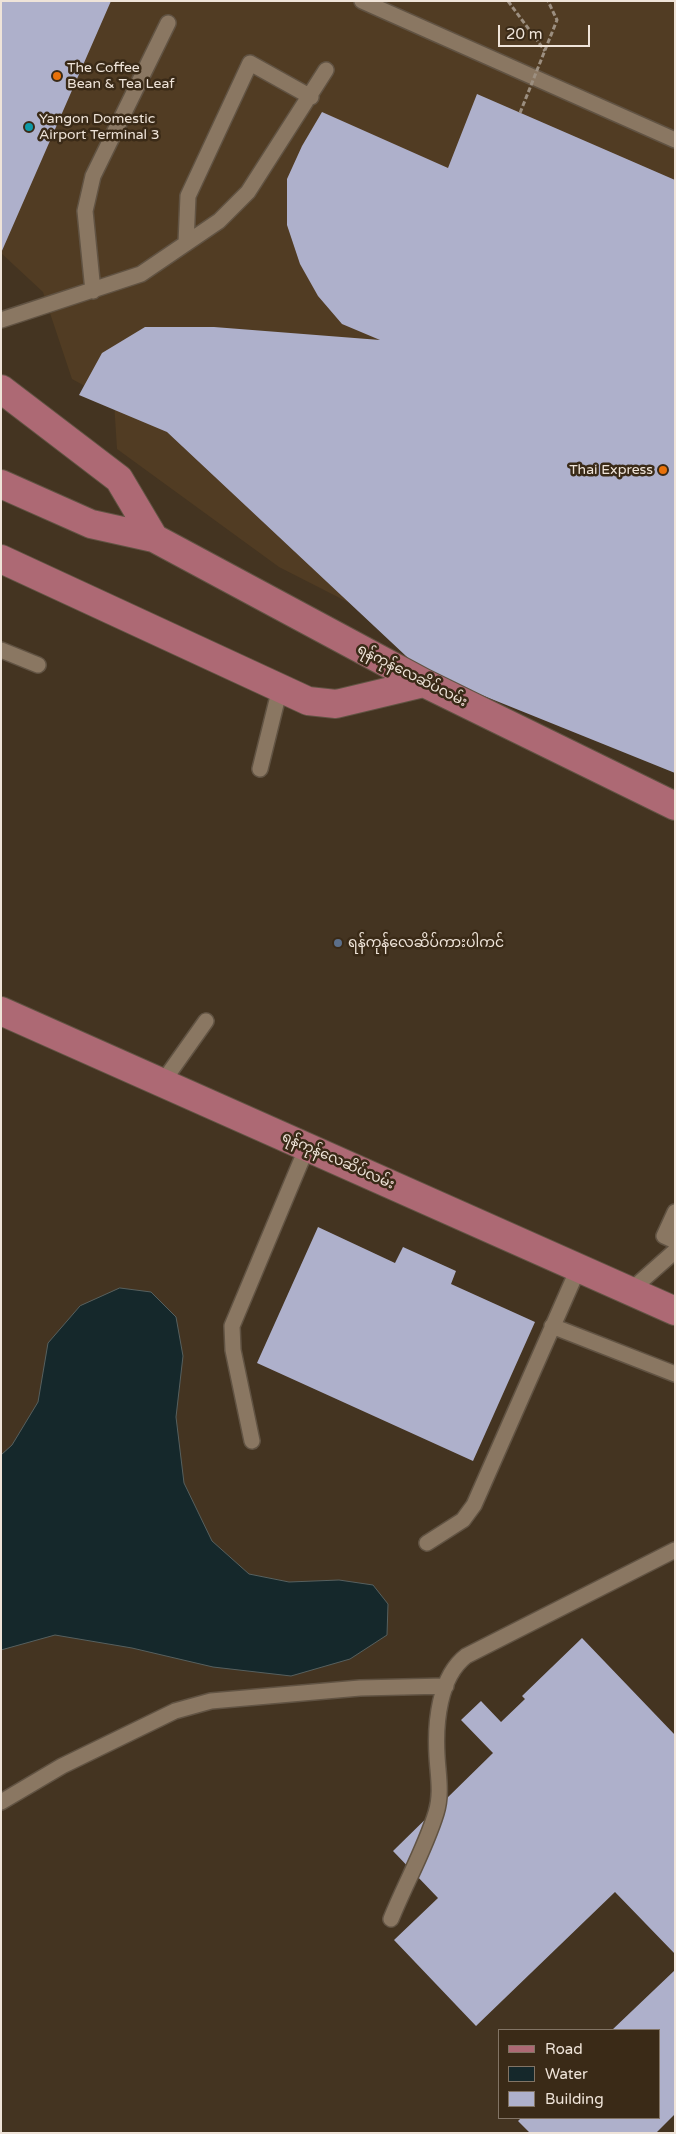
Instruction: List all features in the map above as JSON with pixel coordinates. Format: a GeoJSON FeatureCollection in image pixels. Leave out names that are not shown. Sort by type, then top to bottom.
{"type":"FeatureCollection","features":[{"type":"Feature","properties":{"kind":"main road"},"geometry":{"type":"LineString","coordinates":[[1,389],[119,480],[154,538]]}},
{"type":"Feature","properties":{"kind":"main road","name":"ရန်ကုန်လေဆိပ်လမ်း"},"geometry":{"type":"LineString","coordinates":[[1,484],[91,524],[154,538],[424,683],[675,806]]}},
{"type":"Feature","properties":{"kind":"main road"},"geometry":{"type":"LineString","coordinates":[[1,559],[308,701],[336,704],[424,683]]}},
{"type":"Feature","properties":{"kind":"main road","name":"ရန်ကုန်လေဆိပ်လမ်း"},"geometry":{"type":"LineString","coordinates":[[1,1011],[675,1311]]}},
{"type":"Feature","properties":{"kind":"lane"},"geometry":{"type":"LineString","coordinates":[[362,1],[675,140]]}},
{"type":"Feature","properties":{"kind":"lane"},"geometry":{"type":"LineString","coordinates":[[94,291],[86,211],[93,176],[168,23]]}},
{"type":"Feature","properties":{"kind":"lane"},"geometry":{"type":"LineString","coordinates":[[186,243],[188,196],[250,63],[311,97]]}},
{"type":"Feature","properties":{"kind":"lane"},"geometry":{"type":"LineString","coordinates":[[1,320],[141,274],[220,221],[248,192],[311,97],[326,70]]}},
{"type":"Feature","properties":{"kind":"lane"},"geometry":{"type":"LineString","coordinates":[[1,650],[38,666]]}},
{"type":"Feature","properties":{"kind":"lane"},"geometry":{"type":"LineString","coordinates":[[260,769],[280,688]]}},
{"type":"Feature","properties":{"kind":"lane"},"geometry":{"type":"LineString","coordinates":[[162,1083],[206,1021]]}},
{"type":"Feature","properties":{"kind":"lane"},"geometry":{"type":"LineString","coordinates":[[252,1441],[233,1350],[232,1326],[307,1147]]}},
{"type":"Feature","properties":{"kind":"lane"},"geometry":{"type":"LineString","coordinates":[[675,1212],[664,1236],[675,1241]]}},
{"type":"Feature","properties":{"kind":"lane"},"geometry":{"type":"LineString","coordinates":[[630,1291],[675,1251]]}},
{"type":"Feature","properties":{"kind":"lane"},"geometry":{"type":"LineString","coordinates":[[427,1543],[463,1520],[474,1505],[578,1269]]}},
{"type":"Feature","properties":{"kind":"lane"},"geometry":{"type":"LineString","coordinates":[[552,1326],[675,1374]]}},
{"type":"Feature","properties":{"kind":"lane"},"geometry":{"type":"LineString","coordinates":[[390,1919],[436,1812],[440,1787],[437,1753],[439,1716],[450,1674],[466,1656],[674,1551]]}},
{"type":"Feature","properties":{"kind":"lane"},"geometry":{"type":"LineString","coordinates":[[1,1802],[62,1766],[175,1710],[211,1701],[360,1688],[446,1686]]}},
{"type":"Feature","properties":{"kind":"path"},"geometry":{"type":"LineString","coordinates":[[508,1],[545,51]]}},
{"type":"Feature","properties":{"kind":"path"},"geometry":{"type":"LineString","coordinates":[[520,113],[557,20],[548,1]]}},
{"type":"Feature","properties":{"kind":"shaded area"},"geometry":{"type":"Polygon","coordinates":[[[1,1],[675,1],[675,769],[279,567],[117,449],[114,402],[72,379],[43,292],[1,253],[1,1]]]}},
{"type":"Feature","properties":{"kind":"water"},"geometry":{"type":"Polygon","coordinates":[[[120,1288],[151,1292],[176,1317],[183,1356],[176,1417],[184,1483],[212,1541],[249,1574],[289,1582],[339,1580],[373,1585],[388,1604],[387,1635],[350,1659],[291,1676],[213,1667],[132,1648],[55,1635],[1,1650],[1,1455],[12,1445],[38,1402],[48,1343],[80,1306],[120,1288]]]}},
{"type":"Feature","properties":{"kind":"building","name":"Yangon Domestic Airport Terminal 3"},"geometry":{"type":"Polygon","coordinates":[[[1,1],[111,1],[1,253],[1,1]]]}},
{"type":"Feature","properties":{"kind":"building"},"geometry":{"type":"Polygon","coordinates":[[[477,94],[675,180],[675,773],[422,671],[167,432],[79,395],[102,353],[145,327],[214,327],[380,340],[342,324],[318,296],[300,264],[287,225],[287,179],[302,146],[322,112],[448,168],[477,94]]]}},
{"type":"Feature","properties":{"kind":"building"},"geometry":{"type":"Polygon","coordinates":[[[318,1227],[395,1263],[403,1247],[456,1271],[451,1284],[535,1322],[473,1461],[257,1363],[318,1227]]]}},
{"type":"Feature","properties":{"kind":"building"},"geometry":{"type":"Polygon","coordinates":[[[582,1638],[675,1735],[675,1954],[615,1892],[476,2026],[394,1940],[438,1898],[393,1851],[493,1753],[461,1720],[481,1701],[501,1722],[525,1699],[522,1696],[582,1638]]]}},
{"type":"Feature","properties":{"kind":"building"},"geometry":{"type":"Polygon","coordinates":[[[675,1970],[675,2114],[656,2133],[530,2133],[518,2121],[520,2119],[661,2119],[661,2029],[613,2029],[675,1970]]]}},
{"type":"Feature","properties":{"kind":"place","name":"The Coffee Bean & Tea Leaf"},"geometry":{"type":"Point","coordinates":[57,76]}},
{"type":"Feature","properties":{"kind":"place","name":"Yangon Domestic Airport Terminal 3"},"geometry":{"type":"Point","coordinates":[29,127]}},
{"type":"Feature","properties":{"kind":"place","name":"Thai Express"},"geometry":{"type":"Point","coordinates":[663,470]}},
{"type":"Feature","properties":{"kind":"place","name":"ရန်ကုန်လေဆိပ်ကားပါကင်"},"geometry":{"type":"Point","coordinates":[338,943]}}]}
